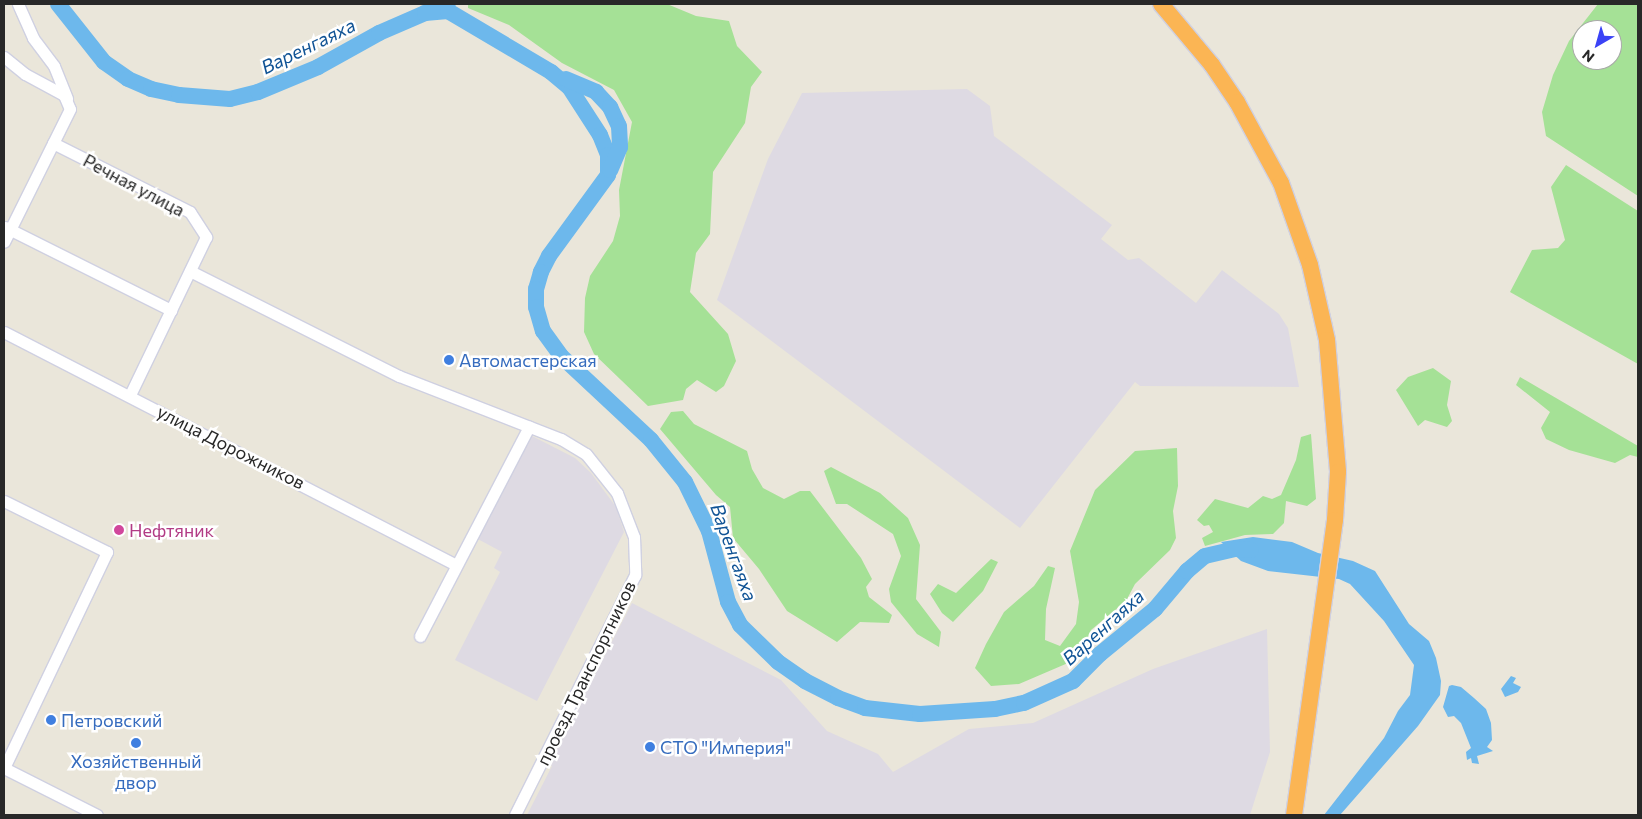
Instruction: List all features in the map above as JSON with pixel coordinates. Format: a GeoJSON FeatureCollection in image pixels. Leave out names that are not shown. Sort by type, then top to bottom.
{"type":"FeatureCollection","features":[{"type":"Feature","properties":{"kind":"highway"},"geometry":{"type":"LineString","coordinates":[[1161,4],[1212,65],[1237,102],[1281,183],[1303,242],[1326,340],[1334,408],[1338,472],[1332,543],[1294,815]]}},
{"type":"Feature","properties":{"kind":"street"},"geometry":{"type":"LineString","coordinates":[[4,242],[7,228],[53,143],[68,102],[54,66],[33,38],[18,4]]}},
{"type":"Feature","properties":{"kind":"street"},"geometry":{"type":"LineString","coordinates":[[4,57],[24,74],[68,102]]}},
{"type":"Feature","properties":{"kind":"street","name":"Речная улица"},"geometry":{"type":"LineString","coordinates":[[53,143],[190,212],[206,237],[190,271]]}},
{"type":"Feature","properties":{"kind":"street"},"geometry":{"type":"LineString","coordinates":[[7,228],[172,310]]}},
{"type":"Feature","properties":{"kind":"street"},"geometry":{"type":"LineString","coordinates":[[130,395],[190,271]]}},
{"type":"Feature","properties":{"kind":"street","name":"проезд Транспортников"},"geometry":{"type":"LineString","coordinates":[[190,271],[399,376],[529,428],[562,439],[594,462],[625,507],[634,537],[637,564],[625,601],[515,815]]}},
{"type":"Feature","properties":{"kind":"street","name":"улица Дорожников"},"geometry":{"type":"LineString","coordinates":[[4,332],[130,395],[456,565]]}},
{"type":"Feature","properties":{"kind":"street"},"geometry":{"type":"LineString","coordinates":[[420,636],[529,428]]}},
{"type":"Feature","properties":{"kind":"street"},"geometry":{"type":"LineString","coordinates":[[4,501],[107,552],[4,768],[97,815]]}},
{"type":"Feature","properties":{"kind":"shaded area"},"geometry":{"type":"Polygon","coordinates":[[[967,89],[990,106],[994,136],[1112,225],[1101,239],[1128,260],[1139,258],[1196,303],[1222,270],[1279,314],[1288,328],[1299,387],[1140,386],[1135,382],[1020,528],[717,300],[768,159],[802,93],[967,89]]]}},
{"type":"Feature","properties":{"kind":"shaded area"},"geometry":{"type":"Polygon","coordinates":[[[528,434],[575,458],[591,473],[616,507],[624,532],[537,701],[455,660],[500,572],[494,568],[502,552],[474,537],[528,434]]]}},
{"type":"Feature","properties":{"kind":"shaded area"},"geometry":{"type":"Polygon","coordinates":[[[632,603],[781,680],[827,731],[878,754],[893,772],[969,729],[1033,723],[1153,669],[1267,629],[1270,752],[1250,815],[527,815],[552,766],[548,764],[632,603]]]}},
{"type":"Feature","properties":{"kind":"green space"},"geometry":{"type":"Polygon","coordinates":[[[468,4],[667,4],[696,16],[729,21],[737,46],[762,72],[751,87],[745,123],[713,172],[710,234],[696,253],[690,292],[728,334],[736,361],[724,386],[716,392],[697,380],[686,389],[683,400],[648,406],[594,354],[584,332],[585,298],[590,276],[613,241],[620,216],[619,190],[632,122],[614,90],[562,63],[509,25],[468,8],[468,4]]]}},
{"type":"Feature","properties":{"kind":"green space"},"geometry":{"type":"Polygon","coordinates":[[[1598,4],[1638,4],[1638,196],[1546,136],[1542,112],[1553,75],[1572,37],[1572,70],[1622,70],[1622,20],[1585,20],[1598,4]]]}},
{"type":"Feature","properties":{"kind":"green space"},"geometry":{"type":"Polygon","coordinates":[[[1566,165],[1638,211],[1638,364],[1510,292],[1532,250],[1558,248],[1565,240],[1551,187],[1566,165]]]}},
{"type":"Feature","properties":{"kind":"green space"},"geometry":{"type":"Polygon","coordinates":[[[1433,368],[1451,381],[1447,405],[1452,421],[1447,427],[1425,420],[1418,426],[1396,390],[1408,377],[1433,368]]]}},
{"type":"Feature","properties":{"kind":"green space"},"geometry":{"type":"Polygon","coordinates":[[[1520,377],[1638,446],[1638,457],[1630,455],[1615,463],[1569,450],[1546,439],[1541,428],[1550,412],[1516,385],[1520,377]]]}},
{"type":"Feature","properties":{"kind":"green space"},"geometry":{"type":"Polygon","coordinates":[[[683,411],[694,424],[747,451],[752,469],[763,488],[784,499],[800,491],[810,491],[861,558],[872,579],[866,587],[869,597],[892,615],[889,623],[860,622],[837,642],[787,611],[759,569],[733,538],[730,507],[716,495],[660,429],[671,412],[683,411]]]}},
{"type":"Feature","properties":{"kind":"green space"},"geometry":{"type":"Polygon","coordinates":[[[1311,434],[1316,499],[1307,506],[1286,501],[1284,523],[1273,534],[1245,535],[1205,546],[1202,538],[1213,532],[1209,525],[1204,526],[1197,520],[1215,499],[1248,508],[1263,496],[1272,499],[1281,495],[1296,460],[1301,437],[1311,434]]]}},
{"type":"Feature","properties":{"kind":"green space"},"geometry":{"type":"Polygon","coordinates":[[[1177,448],[1178,486],[1173,511],[1176,538],[1170,550],[1135,584],[1126,601],[1091,630],[1086,644],[1068,663],[1019,684],[991,686],[975,668],[986,644],[1004,612],[1034,586],[1048,566],[1055,568],[1046,609],[1045,640],[1060,646],[1076,624],[1079,602],[1070,551],[1095,490],[1135,451],[1177,448]]]}},
{"type":"Feature","properties":{"kind":"green space"},"geometry":{"type":"Polygon","coordinates":[[[831,467],[880,493],[908,518],[920,545],[916,599],[941,632],[939,647],[917,634],[891,602],[889,589],[901,556],[893,534],[847,504],[836,504],[824,471],[831,467]]]}},
{"type":"Feature","properties":{"kind":"green space"},"geometry":{"type":"Polygon","coordinates":[[[991,559],[998,562],[983,591],[953,622],[942,613],[930,594],[938,584],[956,593],[991,559]]]}},
{"type":"Feature","properties":{"kind":"water"},"geometry":{"type":"Polygon","coordinates":[[[1253,537],[1292,542],[1318,553],[1353,561],[1375,571],[1409,624],[1429,641],[1436,658],[1441,681],[1440,695],[1418,726],[1340,815],[1324,815],[1384,738],[1398,711],[1410,695],[1414,665],[1384,621],[1350,584],[1339,579],[1268,571],[1241,561],[1221,542],[1253,537]]]}},
{"type":"Feature","properties":{"kind":"water"},"geometry":{"type":"Polygon","coordinates":[[[1511,676],[1516,678],[1513,683],[1521,687],[1518,692],[1505,697],[1501,689],[1511,676]]]}},
{"type":"Feature","properties":{"kind":"water"},"geometry":{"type":"Polygon","coordinates":[[[1449,686],[1461,687],[1486,709],[1491,723],[1492,740],[1487,747],[1493,751],[1477,756],[1479,764],[1472,763],[1471,758],[1467,760],[1466,752],[1471,748],[1461,723],[1454,716],[1448,717],[1443,707],[1449,686]]]}},
{"type":"Feature","properties":{"kind":"waterway","name":"Варенгаяха"},"geometry":{"type":"LineString","coordinates":[[58,4],[104,62],[128,79],[151,89],[179,95],[230,99],[258,92],[318,67],[379,33],[425,13],[448,11],[551,72],[569,87],[600,135],[608,155],[608,175],[549,256],[541,272],[536,289],[536,307],[543,331],[561,356],[651,440],[685,482],[709,531],[728,602],[740,625],[778,662],[805,681],[838,698],[865,708],[920,714],[995,709],[1024,703],[1073,681],[1100,654],[1155,609],[1187,571],[1205,556],[1236,549],[1251,550]]}},
{"type":"Feature","properties":{"kind":"waterway"},"geometry":{"type":"LineString","coordinates":[[448,11],[454,4]]}},
{"type":"Feature","properties":{"kind":"waterway"},"geometry":{"type":"LineString","coordinates":[[566,79],[596,92],[610,107],[619,126],[620,147],[610,170]]}},
{"type":"Feature","properties":{"kind":"place","name":"Автомастерская"},"geometry":{"type":"Point","coordinates":[449,360]}},
{"type":"Feature","properties":{"kind":"place","name":"Нефтяник"},"geometry":{"type":"Point","coordinates":[119,530]}},
{"type":"Feature","properties":{"kind":"place","name":"Петровский"},"geometry":{"type":"Point","coordinates":[51,720]}},
{"type":"Feature","properties":{"kind":"place","name":"Хозяйственный двор"},"geometry":{"type":"Point","coordinates":[136,743]}},
{"type":"Feature","properties":{"kind":"place","name":"СТО \"Империя\""},"geometry":{"type":"Point","coordinates":[650,747]}}]}
